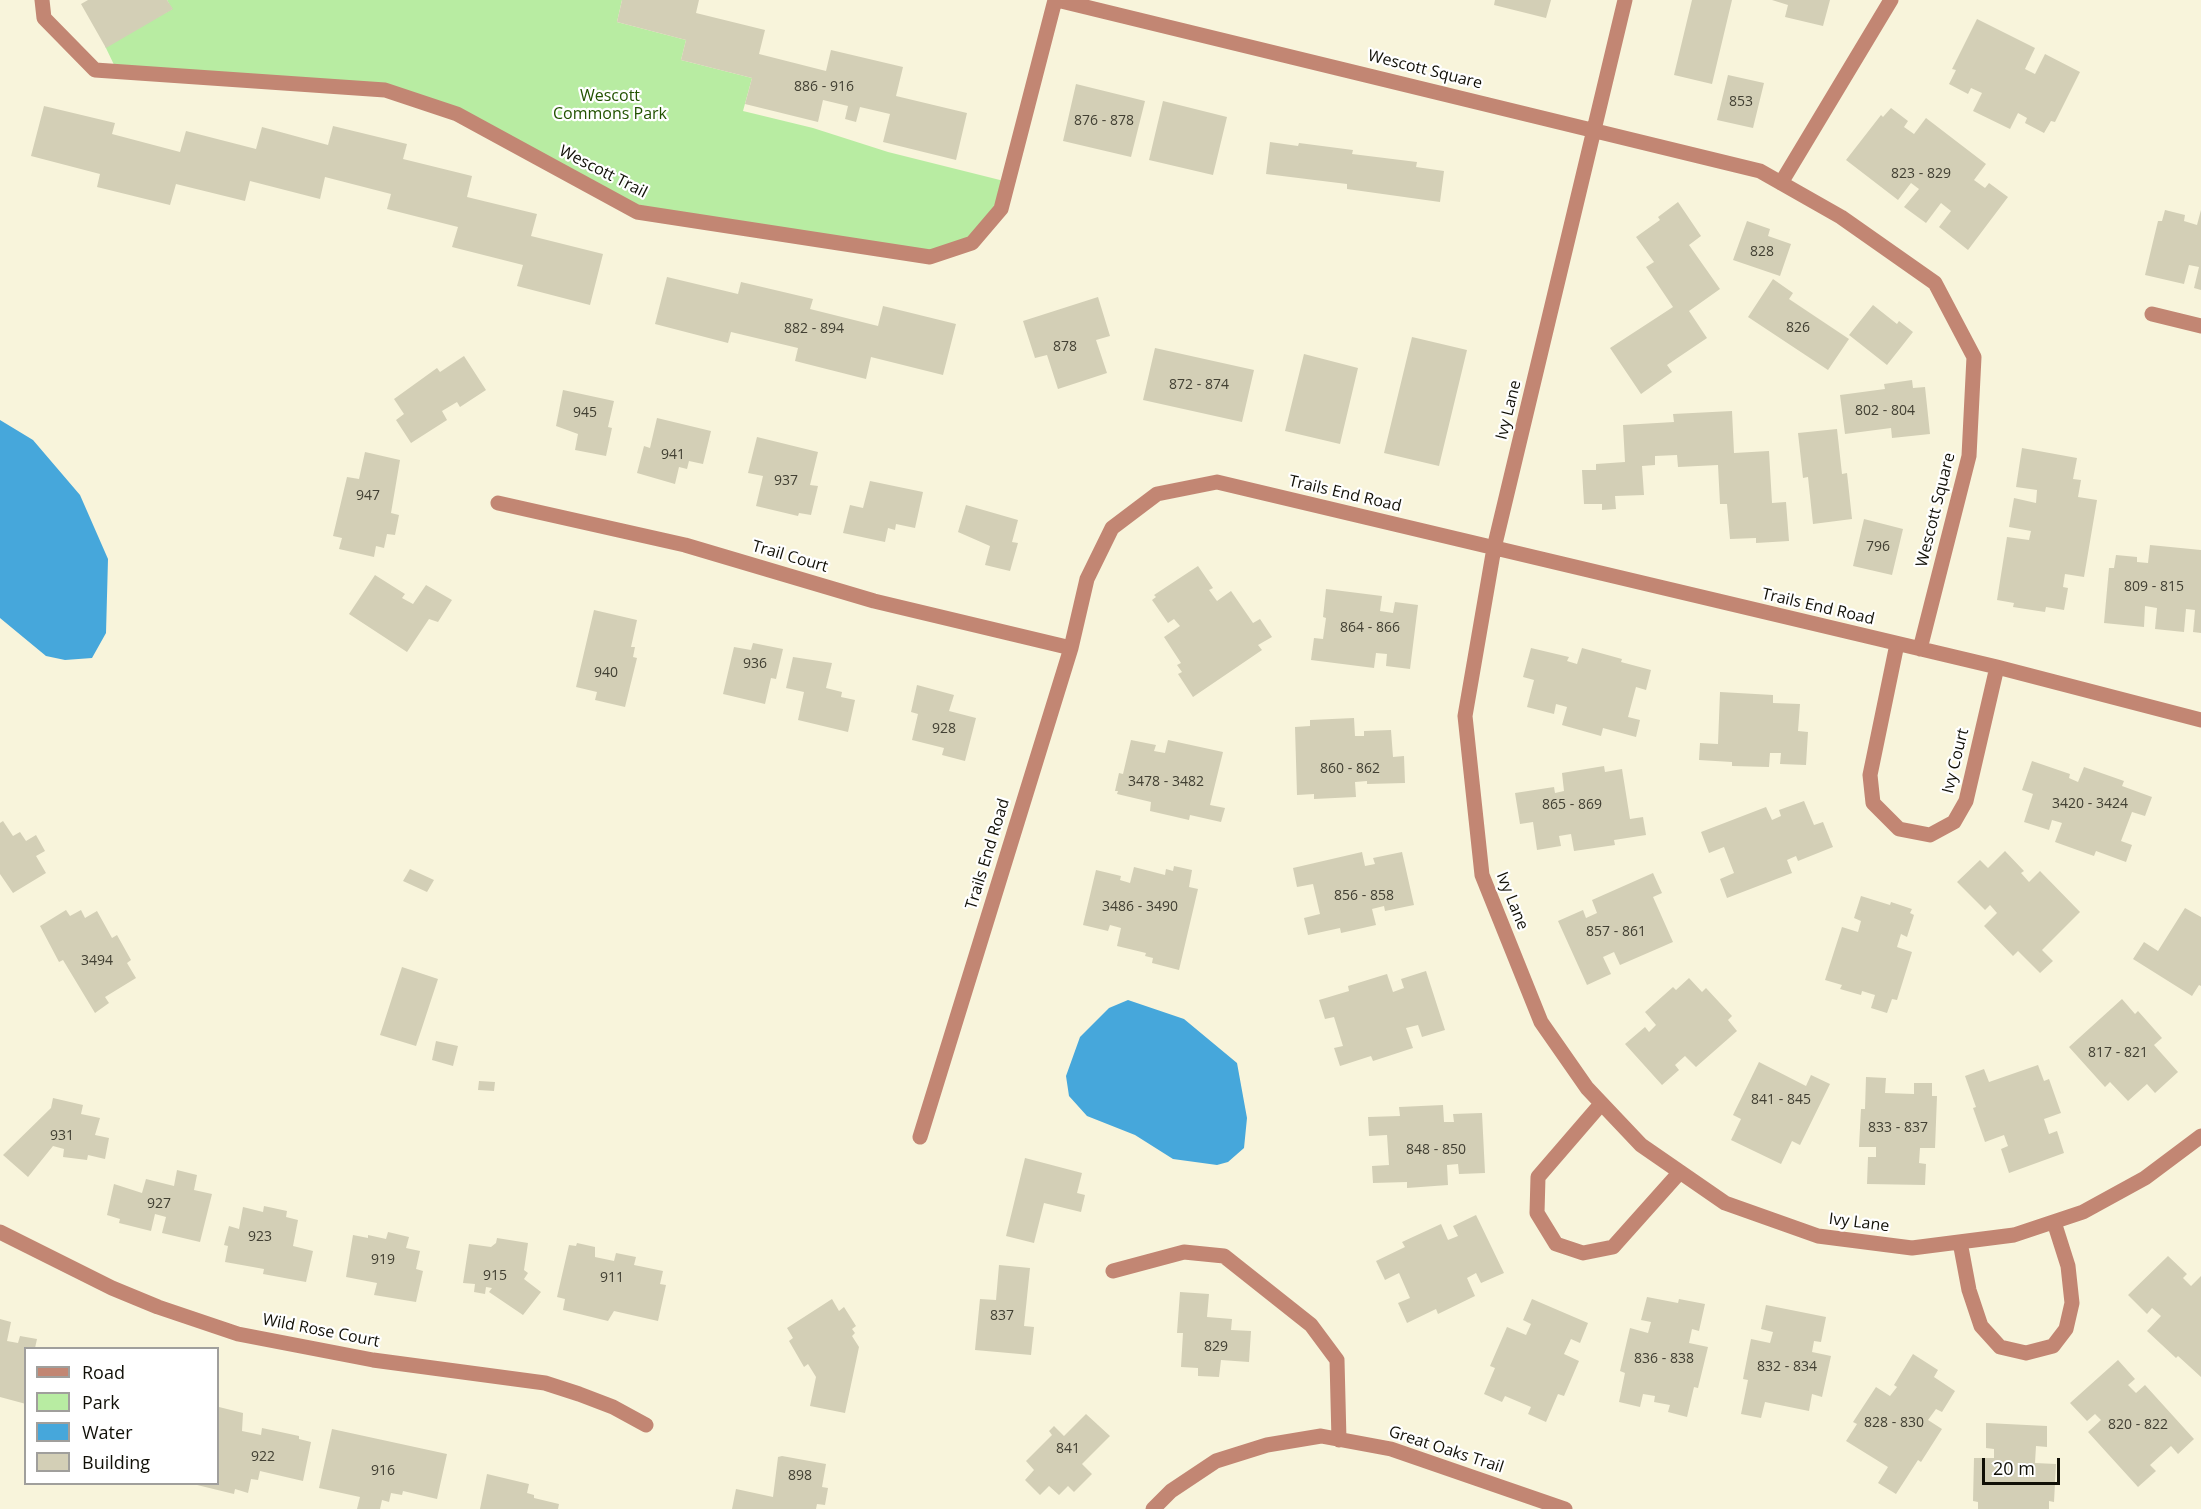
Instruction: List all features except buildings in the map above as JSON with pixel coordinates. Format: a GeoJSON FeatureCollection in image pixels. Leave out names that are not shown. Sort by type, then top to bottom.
{"type":"FeatureCollection","features":[{"type":"Feature","properties":{"kind":"street","name":"Wescott Trail"},"geometry":{"type":"LineString","coordinates":[[42,0],[44,18],[95,70],[385,90],[457,114],[637,212],[930,257],[972,243],[1001,209],[1056,0]]}},
{"type":"Feature","properties":{"kind":"street","name":"Wescott Square"},"geometry":{"type":"LineString","coordinates":[[1056,0],[1595,129],[1760,171],[1841,217],[1935,283],[1974,357],[1969,456],[1920,649]]}},
{"type":"Feature","properties":{"kind":"street","name":"Ivy Lane"},"geometry":{"type":"LineString","coordinates":[[1625,0],[1494,548],[1465,716],[1482,875],[1541,1022],[1587,1088],[1641,1145],[1725,1203],[1818,1236],[1912,1248],[2014,1234],[2083,1212],[2145,1178],[2201,1136]]}},
{"type":"Feature","properties":{"kind":"street"},"geometry":{"type":"LineString","coordinates":[[1781,183],[1891,0]]}},
{"type":"Feature","properties":{"kind":"street"},"geometry":{"type":"LineString","coordinates":[[2152,314],[2201,326]]}},
{"type":"Feature","properties":{"kind":"street","name":"Trails End Road"},"geometry":{"type":"LineString","coordinates":[[920,1137],[1071,648],[1087,579],[1112,528],[1157,494],[1217,482],[1997,667],[2201,720]]}},
{"type":"Feature","properties":{"kind":"street","name":"Trail Court"},"geometry":{"type":"LineString","coordinates":[[498,503],[685,545],[874,601],[1071,648]]}},
{"type":"Feature","properties":{"kind":"street","name":"Ivy Court"},"geometry":{"type":"LineString","coordinates":[[1897,644],[1869,775],[1873,803],[1899,829],[1930,835],[1954,822],[1966,801],[1997,667]]}},
{"type":"Feature","properties":{"kind":"street"},"geometry":{"type":"LineString","coordinates":[[1601,1104],[1538,1177],[1537,1213],[1556,1244],[1583,1253],[1613,1247],[1680,1172]]}},
{"type":"Feature","properties":{"kind":"street"},"geometry":{"type":"LineString","coordinates":[[1960,1242],[1969,1290],[1982,1326],[2000,1347],[2026,1353],[2053,1346],[2066,1329],[2072,1303],[2068,1266],[2054,1222]]}},
{"type":"Feature","properties":{"kind":"street","name":"Wild Rose Court"},"geometry":{"type":"LineString","coordinates":[[0,1232],[112,1288],[168,1311],[227,1330],[373,1360],[544,1383],[588,1397],[646,1425]]}},
{"type":"Feature","properties":{"kind":"street"},"geometry":{"type":"LineString","coordinates":[[1113,1271],[1184,1252],[1224,1256],[1311,1325],[1337,1360],[1340,1440]]}},
{"type":"Feature","properties":{"kind":"street","name":"Great Oaks Trail"},"geometry":{"type":"LineString","coordinates":[[1153,1509],[1171,1491],[1216,1461],[1267,1444],[1321,1436],[1391,1449],[1565,1509]]}},
{"type":"Feature","properties":{"kind":"green space","name":"Wescott Commons Park"},"geometry":{"type":"Polygon","coordinates":[[[167,0],[622,0],[617,22],[686,40],[681,60],[752,78],[743,111],[813,128],[888,152],[1008,182],[1001,209],[972,243],[930,257],[637,212],[457,114],[385,90],[117,71],[105,46],[172,9],[167,0]]]}},
{"type":"Feature","properties":{"kind":"water"},"geometry":{"type":"Polygon","coordinates":[[[0,420],[33,440],[80,495],[108,559],[106,633],[92,658],[65,660],[46,656],[0,618],[0,420]]]}},
{"type":"Feature","properties":{"kind":"water"},"geometry":{"type":"Polygon","coordinates":[[[1128,1000],[1184,1019],[1237,1063],[1247,1118],[1244,1148],[1228,1162],[1217,1165],[1173,1159],[1135,1135],[1087,1116],[1069,1096],[1066,1076],[1080,1037],[1109,1008],[1128,1000]]]}}]}
